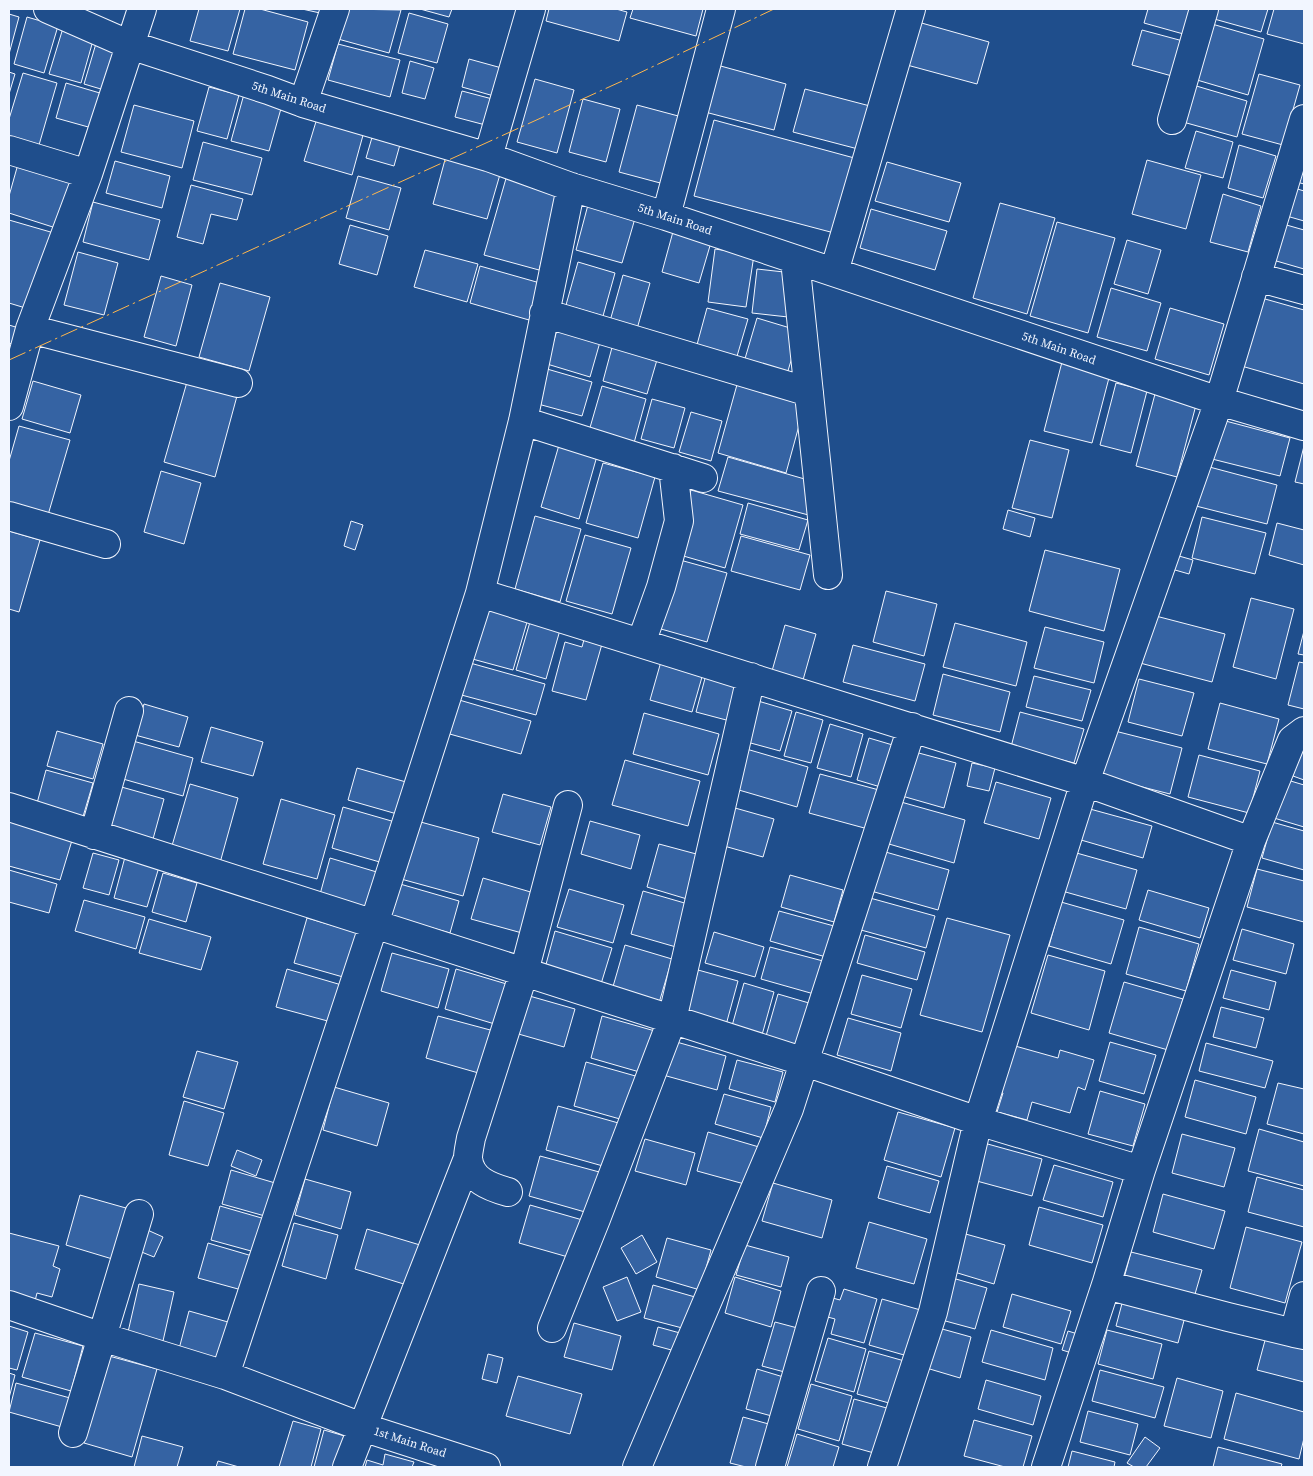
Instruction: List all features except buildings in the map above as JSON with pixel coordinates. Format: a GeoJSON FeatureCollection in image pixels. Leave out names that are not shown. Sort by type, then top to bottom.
{"type":"FeatureCollection","features":[{"type":"Feature","properties":{"kind":"street","name":"5th Main Road"},"geometry":{"type":"LineString","coordinates":[[48,9],[130,45],[303,103],[488,157],[571,187],[666,216],[1219,401],[1304,426]]}},
{"type":"Feature","properties":{"kind":"street"},"geometry":{"type":"LineString","coordinates":[[10,399],[30,329],[88,174],[142,9]]}},
{"type":"Feature","properties":{"kind":"street"},"geometry":{"type":"LineString","coordinates":[[303,103],[335,9]]}},
{"type":"Feature","properties":{"kind":"street"},"geometry":{"type":"LineString","coordinates":[[488,157],[531,9]]}},
{"type":"Feature","properties":{"kind":"street"},"geometry":{"type":"LineString","coordinates":[[666,216],[721,9]]}},
{"type":"Feature","properties":{"kind":"street"},"geometry":{"type":"LineString","coordinates":[[834,272],[911,9]]}},
{"type":"Feature","properties":{"kind":"street"},"geometry":{"type":"LineString","coordinates":[[1172,120],[1204,9]]}},
{"type":"Feature","properties":{"kind":"street"},"geometry":{"type":"LineString","coordinates":[[882,1467],[933,1312],[978,1121],[1085,782],[1219,401],[1304,119]]}},
{"type":"Feature","properties":{"kind":"street"},"geometry":{"type":"LineString","coordinates":[[9,150],[88,174]]}},
{"type":"Feature","properties":{"kind":"street"},"geometry":{"type":"LineString","coordinates":[[224,1375],[374,924],[480,593],[522,421],[571,187]]}},
{"type":"Feature","properties":{"kind":"street"},"geometry":{"type":"LineString","coordinates":[[796,260],[828,575]]}},
{"type":"Feature","properties":{"kind":"street"},"geometry":{"type":"LineString","coordinates":[[1256,277],[1304,290]]}},
{"type":"Feature","properties":{"kind":"street"},"geometry":{"type":"LineString","coordinates":[[544,313],[809,392]]}},
{"type":"Feature","properties":{"kind":"street"},"geometry":{"type":"LineString","coordinates":[[30,329],[238,382]]}},
{"type":"Feature","properties":{"kind":"street"},"geometry":{"type":"LineString","coordinates":[[522,421],[703,478]]}},
{"type":"Feature","properties":{"kind":"street"},"geometry":{"type":"LineString","coordinates":[[641,643],[661,586],[679,521],[673,468]]}},
{"type":"Feature","properties":{"kind":"street"},"geometry":{"type":"LineString","coordinates":[[9,516],[106,544]]}},
{"type":"Feature","properties":{"kind":"street"},"geometry":{"type":"LineString","coordinates":[[480,593],[1085,782],[1251,841]]}},
{"type":"Feature","properties":{"kind":"street"},"geometry":{"type":"LineString","coordinates":[[552,1328],[672,1020],[751,677]]}},
{"type":"Feature","properties":{"kind":"street"},"geometry":{"type":"LineString","coordinates":[[94,835],[129,711]]}},
{"type":"Feature","properties":{"kind":"street"},"geometry":{"type":"LineString","coordinates":[[637,1467],[789,1109],[912,727]]}},
{"type":"Feature","properties":{"kind":"street"},"geometry":{"type":"LineString","coordinates":[[1046,1467],[1251,841],[1292,740],[1304,731]]}},
{"type":"Feature","properties":{"kind":"street"},"geometry":{"type":"LineString","coordinates":[[348,1467],[468,1158],[471,1138],[524,972],[568,805]]}},
{"type":"Feature","properties":{"kind":"street"},"geometry":{"type":"LineString","coordinates":[[9,807],[805,1062],[978,1121],[1142,1170]]}},
{"type":"Feature","properties":{"kind":"street"},"geometry":{"type":"LineString","coordinates":[[468,1158],[474,1174],[487,1186],[508,1192]]}},
{"type":"Feature","properties":{"kind":"street"},"geometry":{"type":"LineString","coordinates":[[73,1433],[139,1214]]}},
{"type":"Feature","properties":{"kind":"street"},"geometry":{"type":"LineString","coordinates":[[1106,1285],[1228,1318],[1299,1334],[1304,1296]]}},
{"type":"Feature","properties":{"kind":"street"},"geometry":{"type":"LineString","coordinates":[[770,1467],[821,1291]]}},
{"type":"Feature","properties":{"kind":"street","name":"1st Main Road"},"geometry":{"type":"LineString","coordinates":[[9,1305],[102,1337],[224,1375],[470,1465]]}},
{"type":"Feature","properties":{"kind":"power"},"geometry":{"type":"LineString","coordinates":[[9,360],[631,77],[774,9]]}}]}
